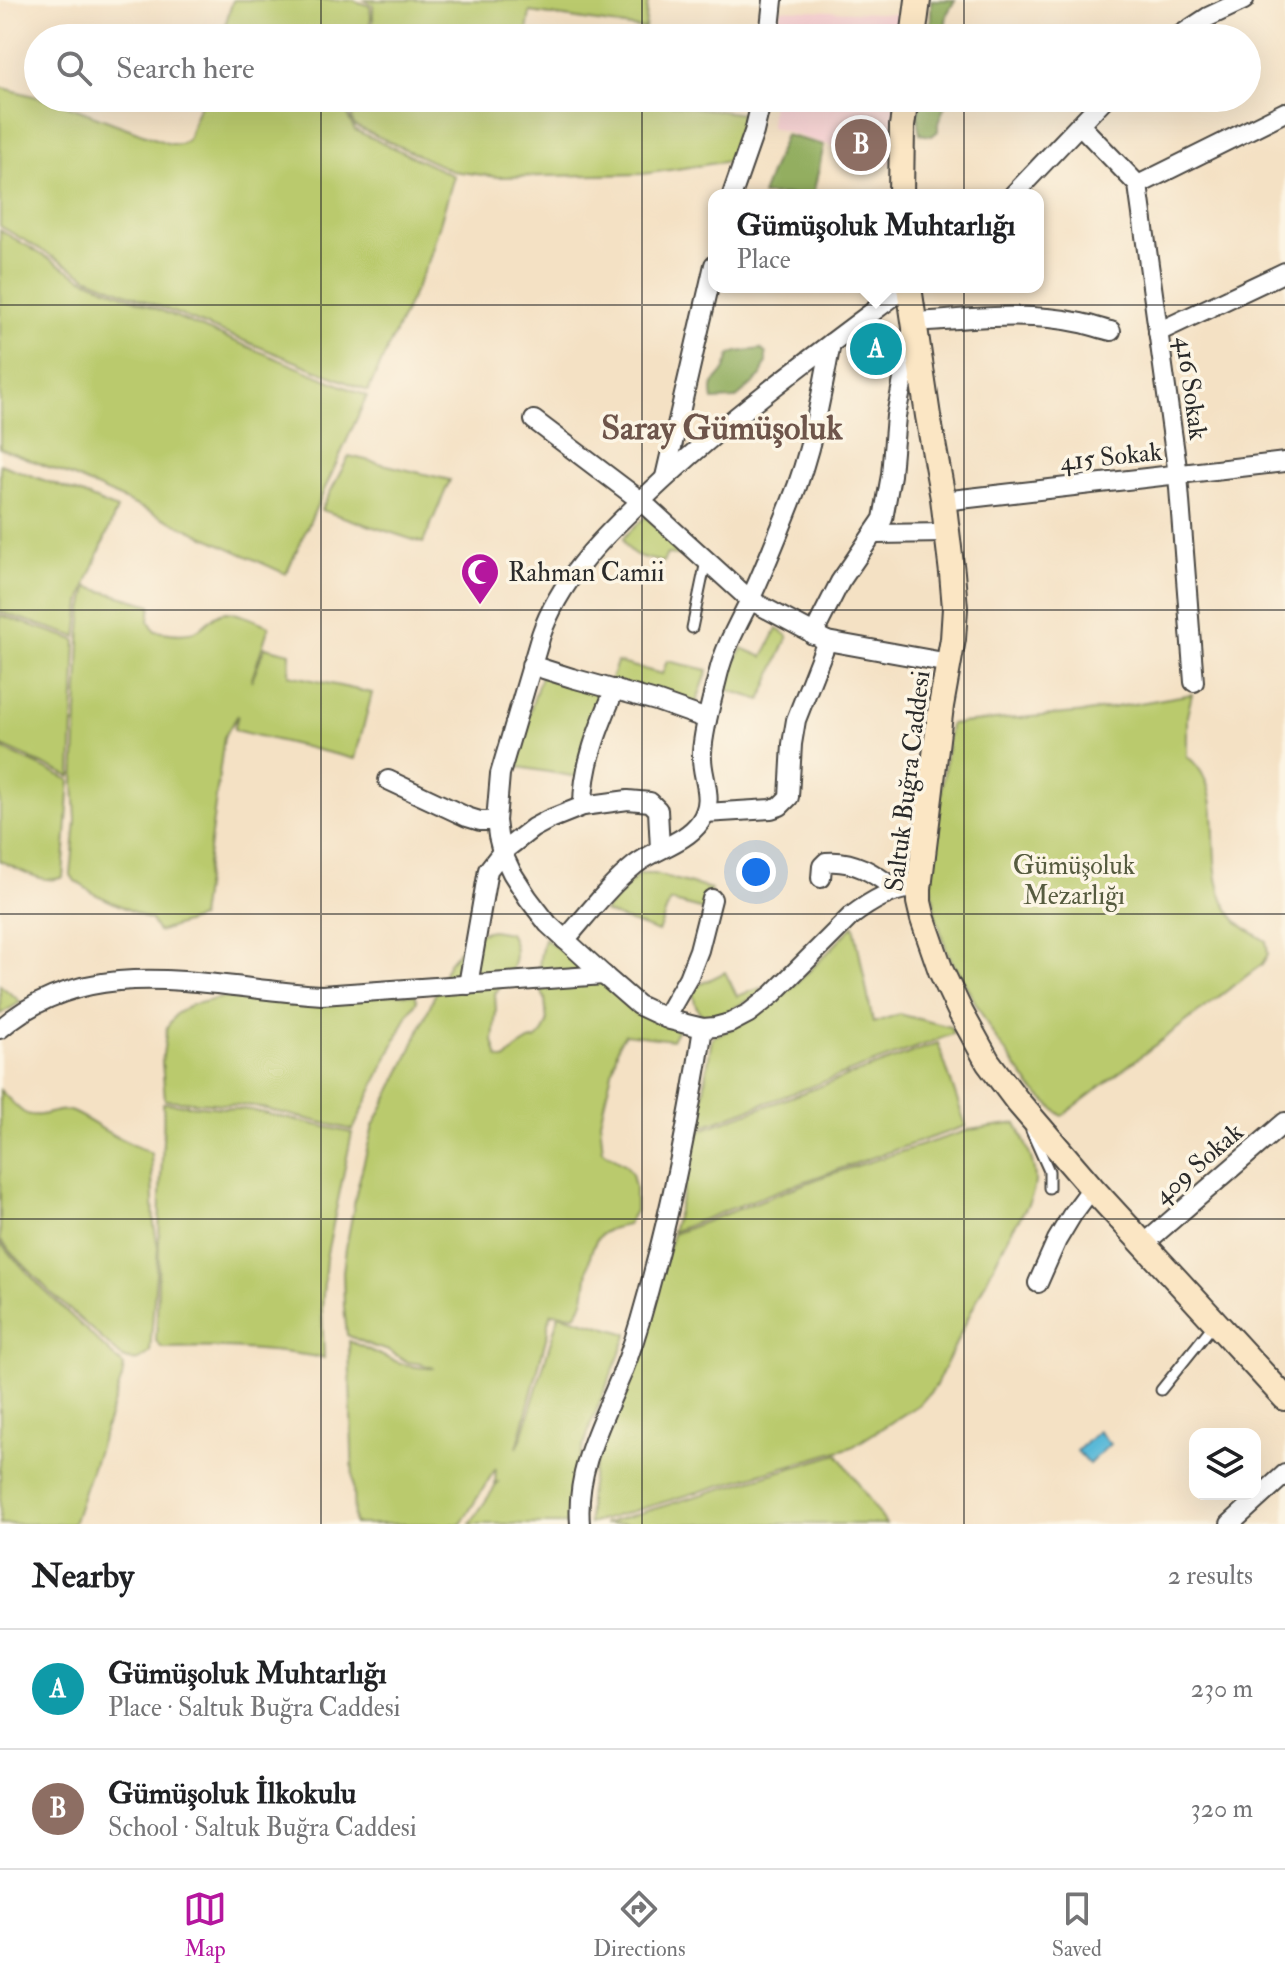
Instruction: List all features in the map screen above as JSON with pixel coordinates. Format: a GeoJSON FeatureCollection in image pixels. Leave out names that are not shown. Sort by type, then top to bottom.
{"type":"FeatureCollection","features":[{"type":"Feature","properties":{"kind":"street"},"geometry":{"type":"LineString","coordinates":[[770,24],[773,0]]}},
{"type":"Feature","properties":{"kind":"street"},"geometry":{"type":"LineString","coordinates":[[915,24],[918,0]]}},
{"type":"Feature","properties":{"kind":"street"},"geometry":{"type":"LineString","coordinates":[[1197,24],[1244,0]]}},
{"type":"Feature","properties":{"kind":"street"},"geometry":{"type":"LineString","coordinates":[[734,189],[759,112]]}},
{"type":"Feature","properties":{"kind":"street"},"geometry":{"type":"LineString","coordinates":[[901,189],[904,112]]}},
{"type":"Feature","properties":{"kind":"street"},"geometry":{"type":"LineString","coordinates":[[1019,189],[1092,112]]}},
{"type":"Feature","properties":{"kind":"street"},"geometry":{"type":"LineString","coordinates":[[1080,125],[1138,185],[1285,112]]}},
{"type":"Feature","properties":{"kind":"street","name":"416 Sokak"},"geometry":{"type":"LineString","coordinates":[[1138,185],[1178,475],[1194,682]]}},
{"type":"Feature","properties":{"kind":"street"},"geometry":{"type":"LineString","coordinates":[[1158,332],[1285,272]]}},
{"type":"Feature","properties":{"kind":"street"},"geometry":{"type":"LineString","coordinates":[[665,477],[708,291]]}},
{"type":"Feature","properties":{"kind":"street"},"geometry":{"type":"LineString","coordinates":[[899,293],[726,424],[600,540],[572,576],[548,613],[531,665],[500,774],[496,821],[502,852],[512,873],[548,924],[638,1005],[665,1018],[703,1028],[730,1023],[749,1013],[773,994],[850,917],[874,900],[908,889]]}},
{"type":"Feature","properties":{"kind":"street","name":"Saltuk Buğra Caddesi"},"geometry":{"type":"LineString","coordinates":[[908,293],[948,533],[955,608],[949,663],[908,889],[919,902],[941,971],[988,1062],[1092,1188],[1285,1398]]}},
{"type":"Feature","properties":{"kind":"street"},"geometry":{"type":"LineString","coordinates":[[705,813],[771,809],[780,806],[789,797],[796,720],[820,638],[840,582],[883,519],[891,475],[896,416],[914,322],[1041,318],[1111,331]]}},
{"type":"Feature","properties":{"kind":"street"},"geometry":{"type":"LineString","coordinates":[[565,940],[622,877],[646,857],[692,832],[705,813],[708,793],[702,753],[707,719],[726,650],[750,600],[803,470],[831,343]]}},
{"type":"Feature","properties":{"kind":"street"},"geometry":{"type":"LineString","coordinates":[[534,420],[641,501],[750,600],[820,638],[854,648],[949,663]]}},
{"type":"Feature","properties":{"kind":"street","name":"415 Sokak"},"geometry":{"type":"LineString","coordinates":[[943,501],[1285,462]]}},
{"type":"Feature","properties":{"kind":"street"},"geometry":{"type":"LineString","coordinates":[[875,534],[948,533]]}},
{"type":"Feature","properties":{"kind":"street"},"geometry":{"type":"LineString","coordinates":[[531,665],[707,719]]}},
{"type":"Feature","properties":{"kind":"street"},"geometry":{"type":"LineString","coordinates":[[583,806],[589,759],[615,689]]}},
{"type":"Feature","properties":{"kind":"street"},"geometry":{"type":"LineString","coordinates":[[388,780],[467,817],[496,821]]}},
{"type":"Feature","properties":{"kind":"street"},"geometry":{"type":"LineString","coordinates":[[468,985],[488,870],[502,852],[533,828],[583,806],[628,800],[650,802],[655,805],[659,819],[660,849]]}},
{"type":"Feature","properties":{"kind":"street"},"geometry":{"type":"LineString","coordinates":[[821,878],[822,866],[826,862],[846,862],[908,889]]}},
{"type":"Feature","properties":{"kind":"street"},"geometry":{"type":"LineString","coordinates":[[665,1018],[688,978],[712,899]]}},
{"type":"Feature","properties":{"kind":"street"},"geometry":{"type":"LineString","coordinates":[[0,1029],[31,1006],[68,990],[127,980],[177,980],[322,995],[604,975]]}},
{"type":"Feature","properties":{"kind":"street"},"geometry":{"type":"LineString","coordinates":[[580,1524],[579,1506],[585,1462],[629,1355],[652,1278],[692,1099],[703,1028]]}},
{"type":"Feature","properties":{"kind":"street","name":"409 Sokak"},"geometry":{"type":"LineString","coordinates":[[1144,1244],[1285,1122]]}},
{"type":"Feature","properties":{"kind":"street"},"geometry":{"type":"LineString","coordinates":[[1038,1283],[1057,1240],[1092,1188]]}},
{"type":"Feature","properties":{"kind":"street"},"geometry":{"type":"LineString","coordinates":[[1230,1524],[1285,1474]]}},
{"type":"Feature","properties":{"kind":"lane"},"geometry":{"type":"LineString","coordinates":[[692,628],[706,561]]}},
{"type":"Feature","properties":{"kind":"lane"},"geometry":{"type":"LineString","coordinates":[[1018,1102],[1049,1171],[1049,1188]]}},
{"type":"Feature","properties":{"kind":"lane"},"geometry":{"type":"LineString","coordinates":[[1161,1390],[1216,1322]]}},
{"type":"Feature","properties":{"kind":"shaded area"},"geometry":{"type":"Polygon","coordinates":[[[780,9],[902,14],[901,24],[778,24],[780,9]]]}},
{"type":"Feature","properties":{"kind":"shaded area"},"geometry":{"type":"Polygon","coordinates":[[[771,112],[895,112],[891,164],[770,127],[771,112]]]}},
{"type":"Feature","properties":{"kind":"green space"},"geometry":{"type":"Polygon","coordinates":[[[233,0],[353,0],[370,6],[371,18],[370,24],[225,24],[233,0]]]}},
{"type":"Feature","properties":{"kind":"green space"},"geometry":{"type":"Polygon","coordinates":[[[365,0],[648,0],[646,24],[611,24],[530,12],[528,24],[373,24],[373,5],[365,0]]]}},
{"type":"Feature","properties":{"kind":"green space"},"geometry":{"type":"Polygon","coordinates":[[[931,0],[955,0],[947,14],[946,24],[930,24],[931,0]]]}},
{"type":"Feature","properties":{"kind":"green space"},"geometry":{"type":"Polygon","coordinates":[[[0,87],[24,93],[24,112],[84,112],[176,144],[188,139],[197,112],[349,112],[348,117],[355,130],[454,176],[429,260],[368,391],[89,278],[0,226],[0,87]]]}},
{"type":"Feature","properties":{"kind":"green space"},"geometry":{"type":"Polygon","coordinates":[[[353,112],[729,112],[751,115],[736,160],[643,174],[498,177],[452,171],[355,126],[351,119],[353,112]]]}},
{"type":"Feature","properties":{"kind":"green space"},"geometry":{"type":"Polygon","coordinates":[[[918,112],[942,112],[938,131],[932,136],[920,134],[918,112]]]}},
{"type":"Feature","properties":{"kind":"green space"},"geometry":{"type":"Polygon","coordinates":[[[785,135],[824,145],[814,189],[764,189],[785,135]]]}},
{"type":"Feature","properties":{"kind":"green space"},"geometry":{"type":"Polygon","coordinates":[[[0,230],[80,277],[367,396],[286,574],[74,477],[0,448],[0,230]]]}},
{"type":"Feature","properties":{"kind":"green space"},"geometry":{"type":"Polygon","coordinates":[[[761,349],[766,354],[766,362],[761,376],[735,399],[713,400],[713,385],[725,369],[730,355],[761,349]]]}},
{"type":"Feature","properties":{"kind":"green space"},"geometry":{"type":"Polygon","coordinates":[[[349,456],[450,480],[423,543],[321,510],[349,456]]]}},
{"type":"Feature","properties":{"kind":"green space"},"geometry":{"type":"Polygon","coordinates":[[[0,464],[117,509],[88,580],[81,603],[77,637],[0,612],[0,464]]]}},
{"type":"Feature","properties":{"kind":"green space"},"geometry":{"type":"Polygon","coordinates":[[[646,516],[690,556],[667,554],[663,562],[638,556],[629,550],[623,538],[646,516]]]}},
{"type":"Feature","properties":{"kind":"green space"},"geometry":{"type":"Polygon","coordinates":[[[88,587],[151,605],[149,621],[155,631],[189,633],[226,612],[269,626],[251,682],[265,647],[290,653],[289,675],[372,693],[355,759],[234,730],[238,715],[224,737],[200,918],[158,932],[151,920],[95,894],[71,875],[76,820],[74,783],[80,640],[88,587]]]}},
{"type":"Feature","properties":{"kind":"green space"},"geometry":{"type":"Polygon","coordinates":[[[0,615],[76,640],[71,777],[0,745],[0,615]]]}},
{"type":"Feature","properties":{"kind":"green space"},"geometry":{"type":"Polygon","coordinates":[[[777,629],[788,636],[761,700],[725,689],[742,648],[763,657],[777,629]]]}},
{"type":"Feature","properties":{"kind":"green space"},"geometry":{"type":"Polygon","coordinates":[[[667,661],[708,670],[695,706],[610,682],[617,662],[662,674],[667,661]]]}},
{"type":"Feature","properties":{"kind":"green space"},"geometry":{"type":"Polygon","coordinates":[[[541,676],[605,695],[578,777],[513,766],[541,676]]]}},
{"type":"Feature","properties":{"kind":"green space","name":"Gümüşoluk Mezarlığı"},"geometry":{"type":"Polygon","coordinates":[[[1192,694],[1187,716],[1187,756],[1201,772],[1209,791],[1217,879],[1223,900],[1238,922],[1266,941],[1268,954],[1262,964],[1062,1116],[1034,1091],[994,1036],[947,952],[935,913],[931,876],[950,724],[1087,712],[1192,694]]]}},
{"type":"Feature","properties":{"kind":"green space"},"geometry":{"type":"Polygon","coordinates":[[[0,748],[70,780],[63,877],[39,878],[0,861],[0,748]]]}},
{"type":"Feature","properties":{"kind":"green space"},"geometry":{"type":"Polygon","coordinates":[[[640,874],[654,874],[711,889],[704,910],[670,901],[658,932],[604,912],[640,874]]]}},
{"type":"Feature","properties":{"kind":"green space"},"geometry":{"type":"Polygon","coordinates":[[[854,925],[873,1023],[899,1014],[951,1027],[953,1034],[698,1128],[712,1037],[734,1028],[772,1004],[854,925]]]}},
{"type":"Feature","properties":{"kind":"green space"},"geometry":{"type":"Polygon","coordinates":[[[492,930],[509,933],[515,949],[510,972],[495,993],[493,1041],[498,1058],[505,1060],[516,1049],[537,1039],[547,1023],[545,999],[538,983],[544,938],[591,974],[678,1029],[672,1040],[625,1034],[619,1043],[600,1121],[603,1151],[626,1165],[632,1174],[635,1211],[627,1225],[608,1230],[593,1246],[584,1296],[575,1315],[552,1313],[517,1448],[559,1314],[628,1334],[578,1463],[570,1500],[571,1524],[470,1524],[499,1481],[495,1484],[496,1468],[461,1524],[354,1524],[349,1341],[401,1363],[434,1368],[408,1362],[347,1335],[343,1272],[357,1189],[373,1126],[406,1061],[449,962],[473,934],[492,930]]]}},
{"type":"Feature","properties":{"kind":"green space"},"geometry":{"type":"Polygon","coordinates":[[[725,972],[737,996],[761,988],[762,993],[721,1015],[703,1016],[695,1003],[693,988],[725,972]]]}},
{"type":"Feature","properties":{"kind":"green space"},"geometry":{"type":"Polygon","coordinates":[[[0,985],[21,1002],[0,1014],[0,985]]]}},
{"type":"Feature","properties":{"kind":"green space"},"geometry":{"type":"Polygon","coordinates":[[[415,994],[417,1001],[353,1130],[253,1106],[165,1100],[162,1062],[167,1027],[176,1014],[191,1005],[229,996],[415,994]]]}},
{"type":"Feature","properties":{"kind":"green space"},"geometry":{"type":"Polygon","coordinates":[[[938,1043],[966,1126],[855,1163],[672,1232],[698,1131],[938,1043]]]}},
{"type":"Feature","properties":{"kind":"green space"},"geometry":{"type":"Polygon","coordinates":[[[0,1090],[29,1115],[72,1112],[151,1153],[158,1248],[150,1352],[140,1359],[123,1358],[51,1293],[0,1240],[0,1090]]]}},
{"type":"Feature","properties":{"kind":"green space"},"geometry":{"type":"Polygon","coordinates":[[[163,1103],[251,1110],[352,1133],[326,1258],[322,1308],[324,1358],[243,1349],[162,1348],[156,1341],[163,1103]]]}},
{"type":"Feature","properties":{"kind":"green space"},"geometry":{"type":"Polygon","coordinates":[[[1016,1123],[1033,1166],[1035,1181],[1032,1196],[1008,1237],[935,1387],[920,1404],[852,1447],[589,1524],[593,1472],[673,1234],[825,1176],[969,1130],[1016,1123]]]}},
{"type":"Feature","properties":{"kind":"green space"},"geometry":{"type":"Polygon","coordinates":[[[0,1243],[124,1366],[73,1524],[0,1524],[0,1243]]]}},
{"type":"Feature","properties":{"kind":"green space"},"geometry":{"type":"Polygon","coordinates":[[[838,1454],[886,1524],[603,1524],[838,1454]]]}},
{"type":"Feature","properties":{"kind":"water"},"geometry":{"type":"Polygon","coordinates":[[[1098,1431],[1110,1444],[1089,1464],[1077,1451],[1098,1431]]]}},
{"type":"Feature","properties":{"kind":"place","name":"Gümüşoluk İlkokulu"},"geometry":{"type":"Point","coordinates":[861,145]}},
{"type":"Feature","properties":{"kind":"place","name":"Gümüşoluk Muhtarlığı"},"geometry":{"type":"Point","coordinates":[876,349]}},
{"type":"Feature","properties":{"kind":"place","name":"Rahman Camii"},"geometry":{"type":"Point","coordinates":[480,606]}},
{"type":"Feature","properties":{"kind":"district","name":"Saray Gümüşoluk"},"geometry":{"type":"Point","coordinates":[722,427]}}]}
